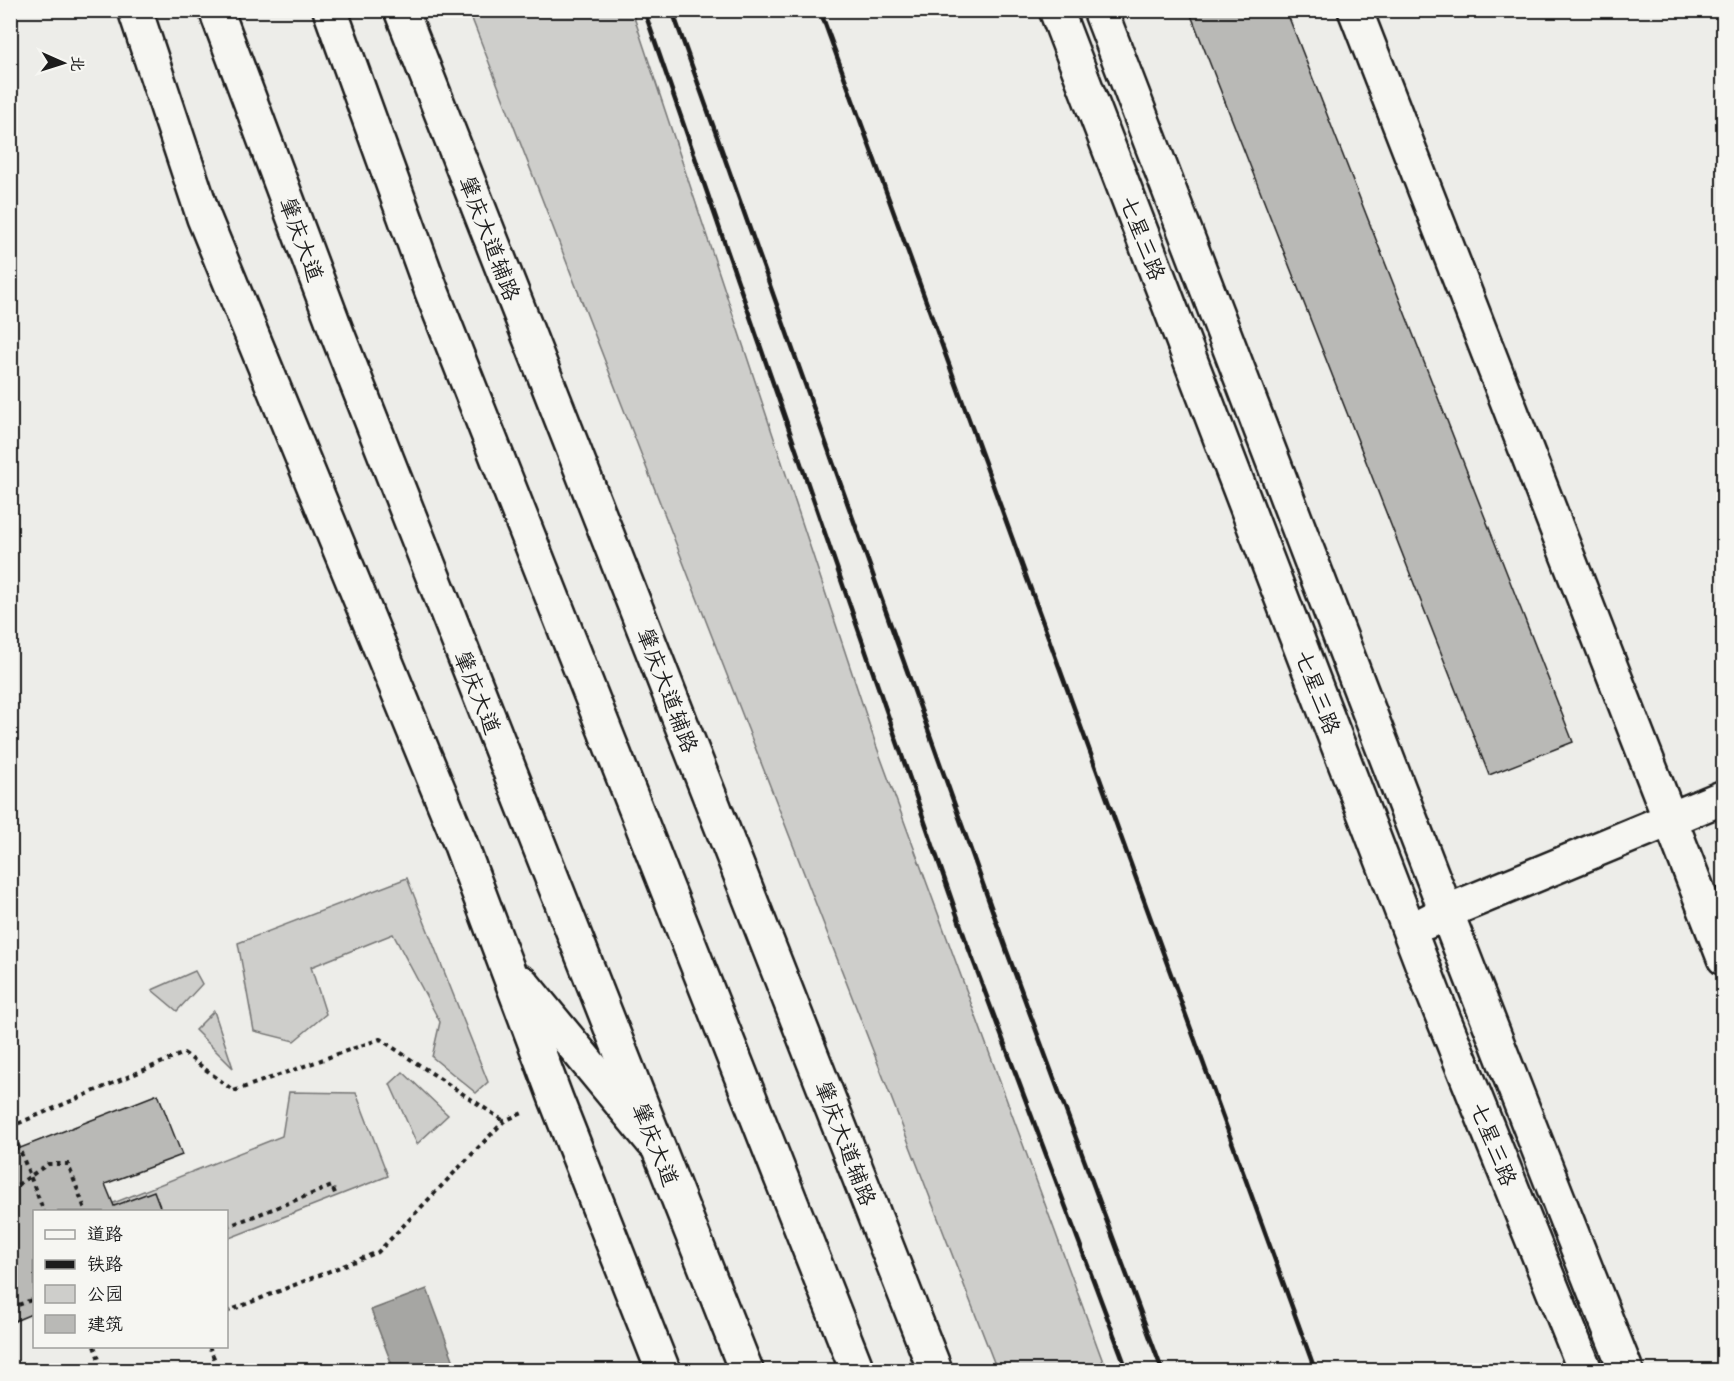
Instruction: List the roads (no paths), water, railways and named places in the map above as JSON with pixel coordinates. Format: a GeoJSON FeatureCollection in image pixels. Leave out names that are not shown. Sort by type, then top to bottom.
{"type":"FeatureCollection","features":[{"type":"Feature","properties":{"kind":"main road"},"geometry":{"type":"LineString","coordinates":[[135,10],[204,218],[450,819],[556,1099],[663,1371]]}},
{"type":"Feature","properties":{"kind":"main road","name":"肇庆大道"},"geometry":{"type":"LineString","coordinates":[[216,10],[337,333],[746,1371]]}},
{"type":"Feature","properties":{"kind":"main road"},"geometry":{"type":"LineString","coordinates":[[330,10],[432,292],[857,1371]]}},
{"type":"Feature","properties":{"kind":"main road","name":"肇庆大道辅路"},"geometry":{"type":"LineString","coordinates":[[401,10],[935,1371]]}},
{"type":"Feature","properties":{"kind":"main road","name":"七星三路"},"geometry":{"type":"LineString","coordinates":[[1056,10],[1410,932],[1585,1371]]}},
{"type":"Feature","properties":{"kind":"main road","name":"七星三路"},"geometry":{"type":"LineString","coordinates":[[1100,10],[1446,912],[1626,1371]]}},
{"type":"Feature","properties":{"kind":"main road"},"geometry":{"type":"LineString","coordinates":[[1355,10],[1724,958]]}},
{"type":"Feature","properties":{"kind":"main road"},"geometry":{"type":"LineString","coordinates":[[1410,932],[1446,912],[1724,796]]}},
{"type":"Feature","properties":{"kind":"main road"},"geometry":{"type":"LineString","coordinates":[[506,963],[658,1148]]}},
{"type":"Feature","properties":{"kind":"railway"},"geometry":{"type":"LineString","coordinates":[[644,10],[967,944],[1127,1370]]}},
{"type":"Feature","properties":{"kind":"railway"},"geometry":{"type":"LineString","coordinates":[[672,10],[1006,949],[1162,1370]]}},
{"type":"Feature","properties":{"kind":"railway"},"geometry":{"type":"LineString","coordinates":[[820,10],[1315,1370]]}}]}
